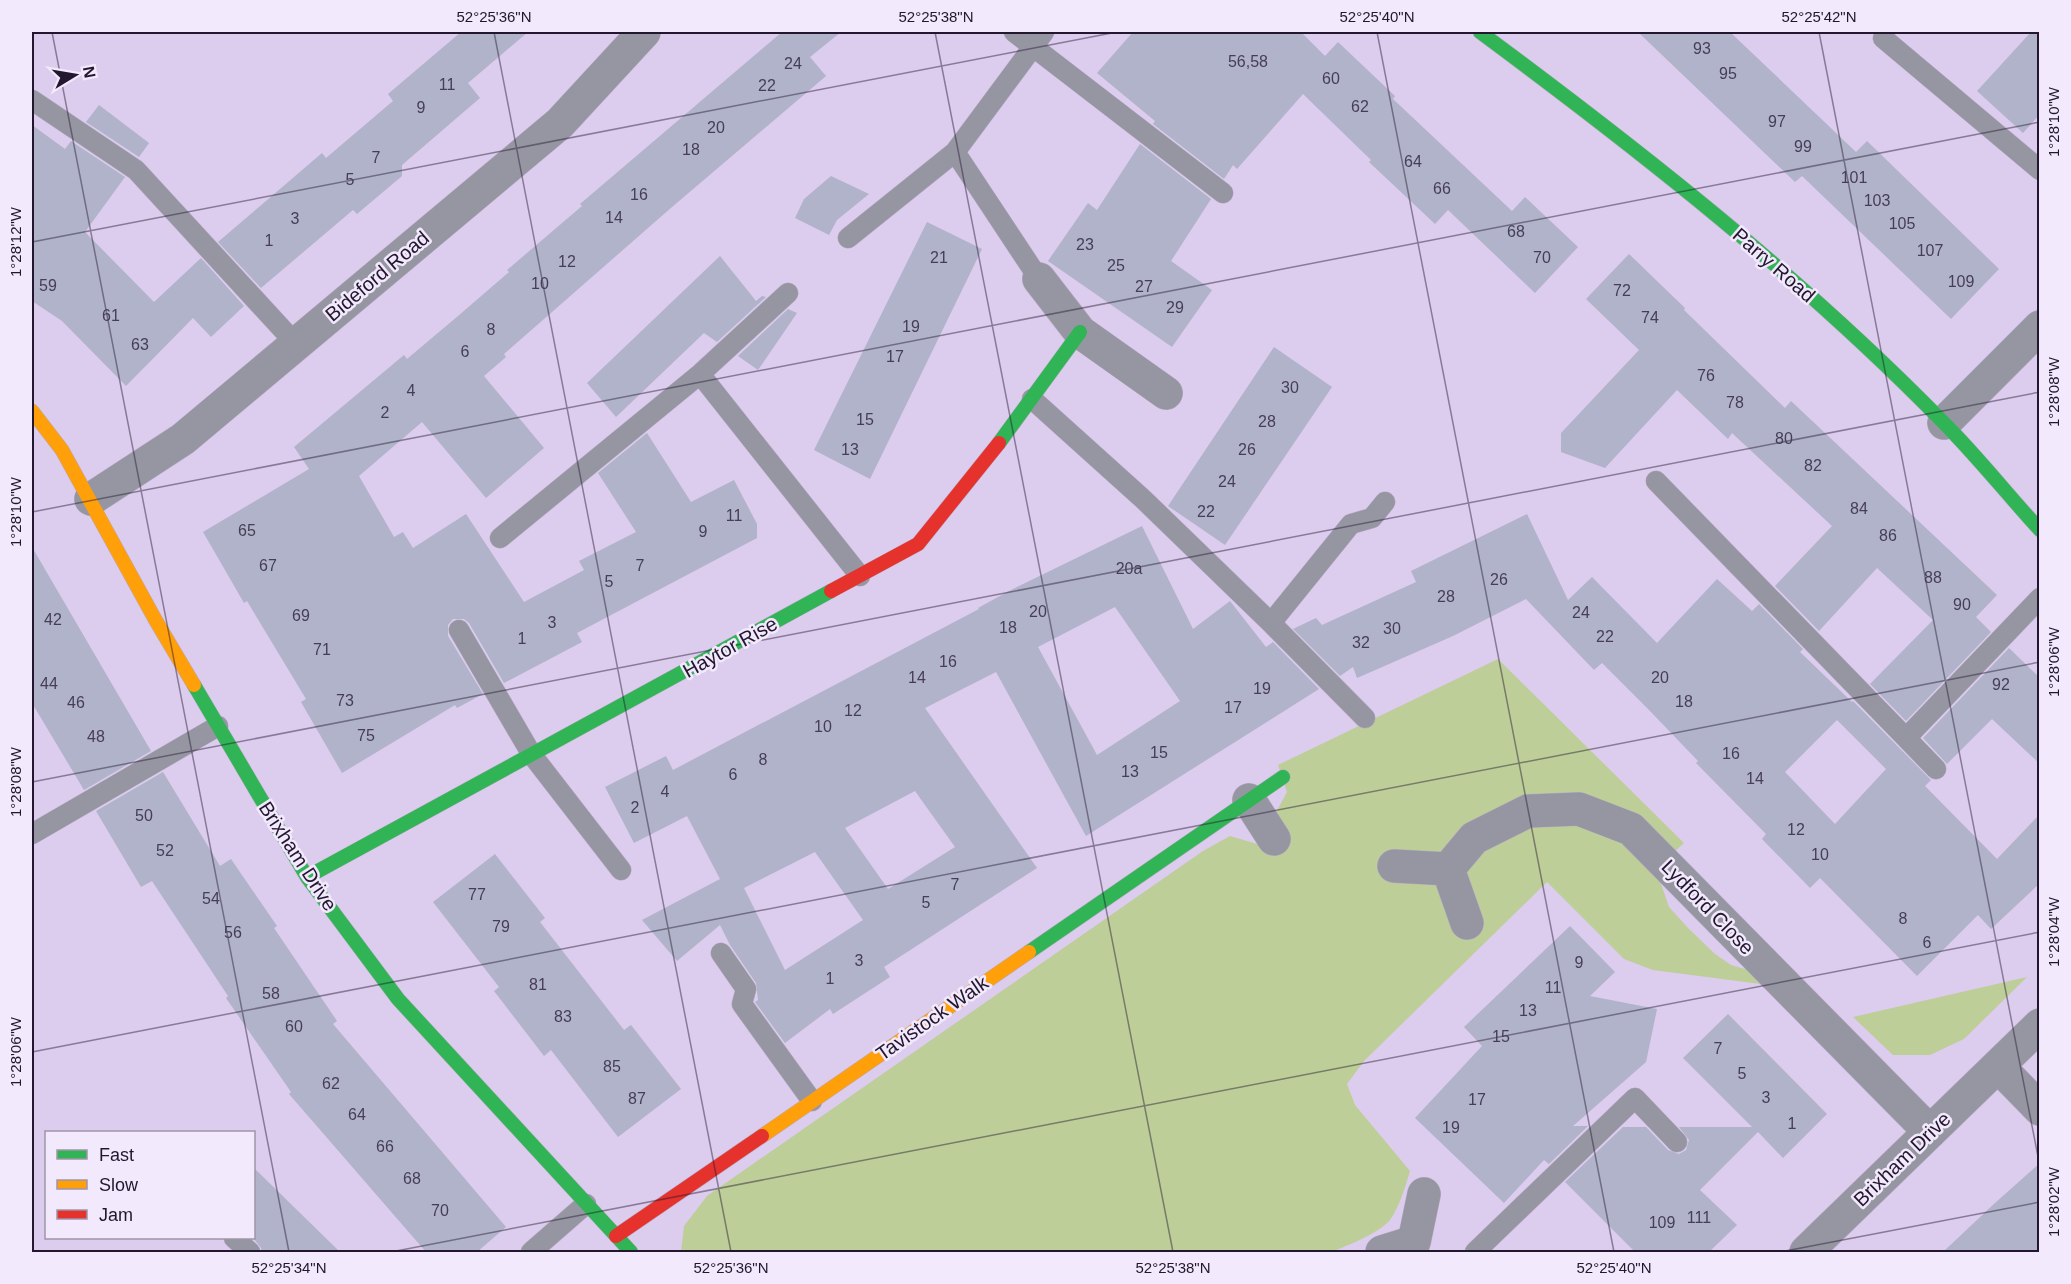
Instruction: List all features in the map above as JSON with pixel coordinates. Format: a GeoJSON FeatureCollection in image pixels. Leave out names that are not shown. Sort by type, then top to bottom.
{"type":"FeatureCollection","features":[{"type":"Feature","properties":{"kind":"street","name":"Bideford Road"},"geometry":{"type":"LineString","coordinates":[[90,499],[183,439],[560,123],[644,32]]}},
{"type":"Feature","properties":{"kind":"street","name":"Parry Road"},"geometry":{"type":"LineString","coordinates":[[1480,32],[1588,111],[1707,207],[1835,317],[1944,423],[2040,530]]}},
{"type":"Feature","properties":{"kind":"street"},"geometry":{"type":"LineString","coordinates":[[1039,279],[1080,332],[1166,393]]}},
{"type":"Feature","properties":{"kind":"street"},"geometry":{"type":"LineString","coordinates":[[1944,423],[2040,327]]}},
{"type":"Feature","properties":{"kind":"street","name":"Haytor Rise"},"geometry":{"type":"LineString","coordinates":[[307,877],[918,544],[1032,399],[1080,332]]}},
{"type":"Feature","properties":{"kind":"street","name":"Brixham Drive"},"geometry":{"type":"LineString","coordinates":[[32,411],[62,450],[151,611],[307,877],[398,999],[631,1252]]}},
{"type":"Feature","properties":{"kind":"street","name":"Tavistock Walk"},"geometry":{"type":"LineString","coordinates":[[616,1236],[1283,777]]}},
{"type":"Feature","properties":{"kind":"street"},"geometry":{"type":"LineString","coordinates":[[1248,801],[1274,839]]}},
{"type":"Feature","properties":{"kind":"street","name":"Lydford Close"},"geometry":{"type":"LineString","coordinates":[[1448,869],[1474,838],[1528,811],[1579,809],[1631,829],[1930,1132]]}},
{"type":"Feature","properties":{"kind":"street"},"geometry":{"type":"LineString","coordinates":[[1394,866],[1448,869],[1467,923]]}},
{"type":"Feature","properties":{"kind":"street"},"geometry":{"type":"LineString","coordinates":[[2040,1025],[1998,1066],[2040,1109]]}},
{"type":"Feature","properties":{"kind":"street","name":"Brixham Drive"},"geometry":{"type":"LineString","coordinates":[[1806,1252],[1998,1066]]}},
{"type":"Feature","properties":{"kind":"street"},"geometry":{"type":"LineString","coordinates":[[1382,1252],[1419,1247],[1424,1194]]}},
{"type":"Feature","properties":{"kind":"lane"},"geometry":{"type":"LineString","coordinates":[[1014,32],[1039,39],[1223,193]]}},
{"type":"Feature","properties":{"kind":"lane"},"geometry":{"type":"LineString","coordinates":[[1883,38],[2040,170]]}},
{"type":"Feature","properties":{"kind":"lane"},"geometry":{"type":"LineString","coordinates":[[848,238],[955,152],[1039,39]]}},
{"type":"Feature","properties":{"kind":"lane"},"geometry":{"type":"LineString","coordinates":[[32,100],[136,170],[296,344]]}},
{"type":"Feature","properties":{"kind":"lane"},"geometry":{"type":"LineString","coordinates":[[955,152],[1039,279]]}},
{"type":"Feature","properties":{"kind":"lane"},"geometry":{"type":"LineString","coordinates":[[500,538],[700,374],[788,293]]}},
{"type":"Feature","properties":{"kind":"lane"},"geometry":{"type":"LineString","coordinates":[[700,374],[860,576]]}},
{"type":"Feature","properties":{"kind":"lane"},"geometry":{"type":"LineString","coordinates":[[1032,399],[1143,499],[1365,718]]}},
{"type":"Feature","properties":{"kind":"lane"},"geometry":{"type":"LineString","coordinates":[[1656,481],[1936,768]]}},
{"type":"Feature","properties":{"kind":"lane"},"geometry":{"type":"LineString","coordinates":[[1271,623],[1351,524],[1372,518],[1385,502]]}},
{"type":"Feature","properties":{"kind":"lane"},"geometry":{"type":"LineString","coordinates":[[1906,738],[2040,598]]}},
{"type":"Feature","properties":{"kind":"lane"},"geometry":{"type":"LineString","coordinates":[[459,630],[532,755],[621,870]]}},
{"type":"Feature","properties":{"kind":"lane"},"geometry":{"type":"LineString","coordinates":[[32,834],[218,726]]}},
{"type":"Feature","properties":{"kind":"lane"},"geometry":{"type":"LineString","coordinates":[[721,953],[746,989],[742,1004],[812,1101]]}},
{"type":"Feature","properties":{"kind":"lane"},"geometry":{"type":"LineString","coordinates":[[1475,1252],[1635,1098],[1677,1142]]}},
{"type":"Feature","properties":{"kind":"lane"},"geometry":{"type":"LineString","coordinates":[[531,1252],[586,1204]]}},
{"type":"Feature","properties":{"kind":"lane"},"geometry":{"type":"LineString","coordinates":[[235,1239],[250,1252]]}},
{"type":"Feature","properties":{"kind":"green space"},"geometry":{"type":"Polygon","coordinates":[[[1498,659],[1684,843],[1654,871],[1658,875],[1669,907],[1715,954],[1731,965],[1748,970],[1761,984],[1653,970],[1624,959],[1547,882],[1364,1061],[1347,1084],[1355,1105],[1410,1171],[1399,1203],[1390,1220],[1371,1234],[1331,1252],[681,1252],[684,1226],[707,1196],[1203,851],[1230,836],[1264,846],[1273,818],[1287,792],[1278,765],[1498,659]]]}},
{"type":"Feature","properties":{"kind":"green space"},"geometry":{"type":"Polygon","coordinates":[[[2027,977],[1964,1039],[1930,1055],[1893,1055],[1853,1017],[2027,977]]]}},
{"type":"Feature","properties":{"kind":"building"},"geometry":{"type":"Polygon","coordinates":[[[461,32],[528,32],[468,83],[480,98],[402,165],[402,176],[357,214],[353,210],[261,288],[218,242],[322,153],[326,158],[393,101],[388,94],[461,32]]]}},
{"type":"Feature","properties":{"kind":"building"},"geometry":{"type":"Polygon","coordinates":[[[782,32],[841,32],[810,57],[826,76],[504,354],[506,357],[484,376],[544,448],[486,498],[422,422],[359,476],[394,537],[403,532],[413,548],[466,514],[524,602],[584,570],[579,561],[636,532],[598,473],[647,433],[691,502],[734,480],[757,524],[757,538],[577,633],[582,642],[504,683],[469,623],[464,619],[453,619],[448,625],[448,636],[483,694],[457,708],[455,705],[342,773],[301,702],[306,699],[247,601],[244,603],[203,532],[309,469],[294,447],[404,355],[407,359],[458,316],[509,272],[507,270],[582,206],[580,204],[782,32]]]}},
{"type":"Feature","properties":{"kind":"building"},"geometry":{"type":"Polygon","coordinates":[[[1133,32],[1301,32],[1325,56],[1338,42],[1395,96],[1393,99],[1512,211],[1525,197],[1578,247],[1535,293],[1448,210],[1435,224],[1369,162],[1371,160],[1303,94],[1237,169],[1233,165],[1224,179],[1153,124],[1155,121],[1097,73],[1133,32]]]}},
{"type":"Feature","properties":{"kind":"building"},"geometry":{"type":"Polygon","coordinates":[[[1638,32],[1730,32],[1856,152],[1867,141],[1999,269],[1951,319],[1802,176],[1795,182],[1638,32]]]}},
{"type":"Feature","properties":{"kind":"building"},"geometry":{"type":"Polygon","coordinates":[[[2031,32],[2040,32],[2040,114],[2023,133],[1977,91],[2031,32]]]}},
{"type":"Feature","properties":{"kind":"building"},"geometry":{"type":"Polygon","coordinates":[[[99,105],[149,143],[139,157],[86,122],[99,105]]]}},
{"type":"Feature","properties":{"kind":"building"},"geometry":{"type":"Polygon","coordinates":[[[32,125],[65,149],[71,141],[125,177],[85,232],[154,302],[201,258],[244,306],[211,337],[193,318],[126,386],[62,321],[32,301],[32,125]]]}},
{"type":"Feature","properties":{"kind":"building"},"geometry":{"type":"Polygon","coordinates":[[[1140,144],[1211,199],[1171,261],[1212,290],[1172,347],[1048,261],[1088,203],[1097,210],[1140,144]]]}},
{"type":"Feature","properties":{"kind":"building"},"geometry":{"type":"Polygon","coordinates":[[[831,176],[869,194],[837,220],[829,235],[795,218],[804,199],[831,176]]]}},
{"type":"Feature","properties":{"kind":"building"},"geometry":{"type":"Polygon","coordinates":[[[927,222],[982,249],[870,479],[814,450],[927,222]]]}},
{"type":"Feature","properties":{"kind":"building"},"geometry":{"type":"Polygon","coordinates":[[[1629,254],[1785,408],[1791,401],[1997,595],[1976,617],[1991,632],[1906,721],[1870,684],[1933,620],[1877,568],[1819,631],[1775,586],[1832,526],[1732,433],[1728,439],[1677,390],[1605,468],[1561,452],[1561,433],[1639,350],[1586,299],[1629,254]]]}},
{"type":"Feature","properties":{"kind":"building"},"geometry":{"type":"Polygon","coordinates":[[[720,256],[756,301],[762,296],[766,297],[717,342],[704,333],[616,417],[587,383],[720,256]]]}},
{"type":"Feature","properties":{"kind":"building"},"geometry":{"type":"Polygon","coordinates":[[[788,309],[797,313],[758,370],[738,356],[788,309]]]}},
{"type":"Feature","properties":{"kind":"building"},"geometry":{"type":"Polygon","coordinates":[[[1274,347],[1332,387],[1225,545],[1168,506],[1274,347]]]}},
{"type":"Feature","properties":{"kind":"building"},"geometry":{"type":"Polygon","coordinates":[[[1527,514],[1568,600],[1592,577],[1657,643],[1717,579],[1752,611],[1759,604],[1803,649],[1800,652],[1853,701],[1931,780],[1925,786],[1997,859],[2040,814],[2040,883],[1991,929],[1978,915],[1917,976],[1820,878],[1810,888],[1762,839],[1766,834],[1696,763],[1698,761],[1650,711],[1602,663],[1594,670],[1526,599],[1453,636],[1357,678],[1353,667],[1340,676],[1293,629],[1316,618],[1322,625],[1416,582],[1411,571],[1527,514]],[[1837,720],[1785,772],[1835,824],[1886,769],[1837,720]]]}},
{"type":"Feature","properties":{"kind":"building"},"geometry":{"type":"Polygon","coordinates":[[[1142,526],[1193,629],[1230,601],[1266,647],[1273,642],[1319,689],[1086,836],[996,672],[925,708],[1037,868],[884,967],[890,977],[833,1014],[830,1009],[785,1043],[755,1002],[758,1000],[756,983],[730,945],[720,925],[677,961],[642,920],[720,879],[687,816],[634,843],[605,787],[666,756],[673,770],[1009,591],[1142,526]],[[1115,607],[1038,647],[1097,755],[1180,701],[1115,607]],[[915,791],[845,828],[888,889],[955,847],[915,791]],[[815,852],[744,888],[785,970],[863,920],[815,852]]]}},
{"type":"Feature","properties":{"kind":"building"},"geometry":{"type":"Polygon","coordinates":[[[32,547],[151,751],[84,790],[32,703],[32,547]]]}},
{"type":"Feature","properties":{"kind":"building"},"geometry":{"type":"Polygon","coordinates":[[[2009,648],[2040,678],[2040,764],[1992,719],[1947,764],[1923,738],[2009,648]]]}},
{"type":"Feature","properties":{"kind":"building"},"geometry":{"type":"Polygon","coordinates":[[[163,772],[220,866],[231,859],[277,926],[274,928],[337,1021],[333,1024],[506,1227],[477,1252],[426,1252],[289,1094],[291,1092],[226,998],[228,996],[152,881],[141,887],[96,811],[163,772]]]}},
{"type":"Feature","properties":{"kind":"building"},"geometry":{"type":"Polygon","coordinates":[[[495,854],[545,918],[540,922],[624,1030],[631,1025],[681,1089],[618,1137],[551,1050],[544,1056],[494,991],[499,987],[433,902],[495,854]]]}},
{"type":"Feature","properties":{"kind":"building"},"geometry":{"type":"Polygon","coordinates":[[[1570,926],[1615,972],[1590,996],[1657,1009],[1646,1062],[1573,1126],[1588,1126],[1549,1164],[1544,1160],[1504,1203],[1415,1118],[1482,1046],[1464,1027],[1570,926]]]}},
{"type":"Feature","properties":{"kind":"building"},"geometry":{"type":"Polygon","coordinates":[[[1728,1014],[1827,1114],[1783,1158],[1758,1132],[1700,1190],[1737,1225],[1709,1252],[1635,1252],[1565,1182],[1623,1127],[1646,1127],[1668,1150],[1679,1154],[1686,1150],[1689,1140],[1679,1127],[1752,1127],[1683,1058],[1728,1014]]]}},
{"type":"Feature","properties":{"kind":"building"},"geometry":{"type":"Polygon","coordinates":[[[2040,1163],[2040,1252],[1943,1252],[1995,1203],[2040,1163]]]}},
{"type":"Feature","properties":{"kind":"building"},"geometry":{"type":"Polygon","coordinates":[[[255,1169],[340,1252],[262,1252],[254,1239],[255,1169]]]}},
{"type":"Feature","properties":{"kind":"traffic: fast"},"geometry":{"type":"LineString","coordinates":[[1480,32],[1660,170],[1834,317],[1956,435],[2040,530]]}},
{"type":"Feature","properties":{"kind":"traffic: fast"},"geometry":{"type":"LineString","coordinates":[[999,443],[1080,332]]}},
{"type":"Feature","properties":{"kind":"traffic: fast"},"geometry":{"type":"LineString","coordinates":[[307,877],[831,591]]}},
{"type":"Feature","properties":{"kind":"traffic: fast"},"geometry":{"type":"LineString","coordinates":[[194,685],[307,877],[398,999],[631,1252]]}},
{"type":"Feature","properties":{"kind":"traffic: fast"},"geometry":{"type":"LineString","coordinates":[[1029,952],[1283,777]]}},
{"type":"Feature","properties":{"kind":"traffic: slow"},"geometry":{"type":"LineString","coordinates":[[32,411],[62,450],[194,685]]}},
{"type":"Feature","properties":{"kind":"traffic: slow"},"geometry":{"type":"LineString","coordinates":[[762,1136],[1029,952]]}},
{"type":"Feature","properties":{"kind":"traffic: jam"},"geometry":{"type":"LineString","coordinates":[[831,591],[918,544],[999,443]]}},
{"type":"Feature","properties":{"kind":"traffic: jam"},"geometry":{"type":"LineString","coordinates":[[616,1236],[762,1136]]}}]}
